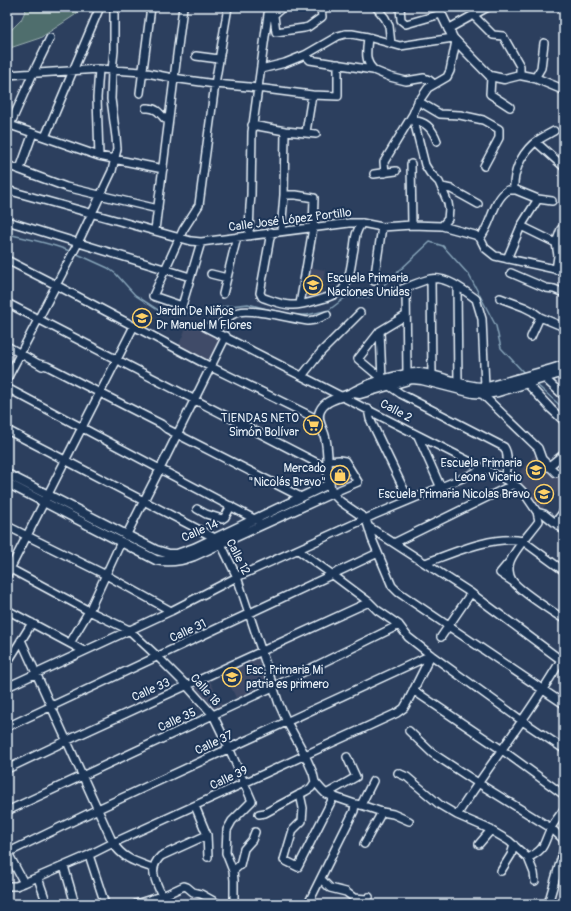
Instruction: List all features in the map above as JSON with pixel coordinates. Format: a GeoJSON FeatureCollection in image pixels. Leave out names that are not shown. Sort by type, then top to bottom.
{"type":"FeatureCollection","features":[{"type":"Feature","properties":{"kind":"main road"},"geometry":{"type":"LineString","coordinates":[[440,10],[454,40],[492,77],[504,79],[520,75],[535,78],[564,88]]}},
{"type":"Feature","properties":{"kind":"main road"},"geometry":{"type":"LineString","coordinates":[[542,375],[564,365]]}},
{"type":"Feature","properties":{"kind":"main road"},"geometry":{"type":"LineString","coordinates":[[332,493],[329,484],[327,465],[328,448],[325,434],[319,420],[322,407],[328,402],[353,393],[373,383],[422,380],[474,393],[542,375],[564,372]]}},
{"type":"Feature","properties":{"kind":"main road"},"geometry":{"type":"LineString","coordinates":[[384,382],[407,374],[421,373],[483,390]]}},
{"type":"Feature","properties":{"kind":"main road","name":"Calle 14"},"geometry":{"type":"LineString","coordinates":[[7,474],[46,499]]}},
{"type":"Feature","properties":{"kind":"main road","name":"Calle 14"},"geometry":{"type":"LineString","coordinates":[[7,483],[46,499],[124,539],[156,560],[166,562],[176,562],[185,559],[256,519],[329,484]]}},
{"type":"Feature","properties":{"kind":"main road","name":"Calle 14"},"geometry":{"type":"LineString","coordinates":[[218,541],[264,524],[332,493]]}},
{"type":"Feature","properties":{"kind":"street"},"geometry":{"type":"LineString","coordinates":[[45,137],[100,7]]}},
{"type":"Feature","properties":{"kind":"street"},"geometry":{"type":"LineString","coordinates":[[7,379],[93,213],[112,171],[117,149],[111,99],[114,51],[114,7]]}},
{"type":"Feature","properties":{"kind":"street"},"geometry":{"type":"LineString","coordinates":[[140,93],[151,7]]}},
{"type":"Feature","properties":{"kind":"street"},"geometry":{"type":"LineString","coordinates":[[155,230],[183,7]]}},
{"type":"Feature","properties":{"kind":"street"},"geometry":{"type":"LineString","coordinates":[[201,242],[182,306],[153,296],[180,238],[199,205],[219,59],[228,7]]}},
{"type":"Feature","properties":{"kind":"street"},"geometry":{"type":"LineString","coordinates":[[269,7],[276,32],[308,27],[322,17],[321,7]]}},
{"type":"Feature","properties":{"kind":"street"},"geometry":{"type":"LineString","coordinates":[[249,235],[252,125],[271,17],[284,7]]}},
{"type":"Feature","properties":{"kind":"street"},"geometry":{"type":"LineString","coordinates":[[376,7],[385,18],[389,26],[391,44]]}},
{"type":"Feature","properties":{"kind":"street"},"geometry":{"type":"LineString","coordinates":[[400,7],[402,20],[406,24],[440,10]]}},
{"type":"Feature","properties":{"kind":"street"},"geometry":{"type":"LineString","coordinates":[[448,29],[488,7]]}},
{"type":"Feature","properties":{"kind":"street"},"geometry":{"type":"LineString","coordinates":[[473,15],[493,35],[503,36],[520,66],[520,75]]}},
{"type":"Feature","properties":{"kind":"street"},"geometry":{"type":"LineString","coordinates":[[261,69],[285,63],[305,55],[338,36],[345,34],[368,37],[400,46],[454,40],[450,71],[447,77],[441,82],[428,88],[418,101],[414,117],[384,162],[385,173]]}},
{"type":"Feature","properties":{"kind":"street"},"geometry":{"type":"LineString","coordinates":[[368,37],[368,65],[374,70]]}},
{"type":"Feature","properties":{"kind":"street"},"geometry":{"type":"LineString","coordinates":[[50,38],[9,125],[100,156],[163,169]]}},
{"type":"Feature","properties":{"kind":"street"},"geometry":{"type":"LineString","coordinates":[[535,78],[541,68],[544,43]]}},
{"type":"Feature","properties":{"kind":"street"},"geometry":{"type":"LineString","coordinates":[[305,55],[310,60],[374,70],[390,77],[406,81],[424,78],[434,84]]}},
{"type":"Feature","properties":{"kind":"street"},"geometry":{"type":"LineString","coordinates":[[196,56],[219,59]]}},
{"type":"Feature","properties":{"kind":"street"},"geometry":{"type":"LineString","coordinates":[[7,75],[99,69],[142,72],[216,84],[312,95],[338,96],[338,64]]}},
{"type":"Feature","properties":{"kind":"street"},"geometry":{"type":"LineString","coordinates":[[99,69],[97,98],[100,156]]}},
{"type":"Feature","properties":{"kind":"street"},"geometry":{"type":"LineString","coordinates":[[414,71],[416,79]]}},
{"type":"Feature","properties":{"kind":"street"},"geometry":{"type":"LineString","coordinates":[[492,77],[490,94],[510,107]]}},
{"type":"Feature","properties":{"kind":"street"},"geometry":{"type":"LineString","coordinates":[[306,132],[312,95]]}},
{"type":"Feature","properties":{"kind":"street"},"geometry":{"type":"LineString","coordinates":[[418,101],[440,114],[460,115],[483,120],[499,129],[499,138],[484,166]]}},
{"type":"Feature","properties":{"kind":"street"},"geometry":{"type":"LineString","coordinates":[[146,108],[154,108],[158,110],[165,118],[169,119]]}},
{"type":"Feature","properties":{"kind":"street"},"geometry":{"type":"LineString","coordinates":[[414,117],[434,132],[437,141]]}},
{"type":"Feature","properties":{"kind":"street"},"geometry":{"type":"LineString","coordinates":[[414,117],[425,165],[442,187],[448,203],[448,219],[442,226]]}},
{"type":"Feature","properties":{"kind":"street"},"geometry":{"type":"LineString","coordinates":[[252,125],[316,134]]}},
{"type":"Feature","properties":{"kind":"street"},"geometry":{"type":"LineString","coordinates":[[281,231],[284,195],[285,130]]}},
{"type":"Feature","properties":{"kind":"street"},"geometry":{"type":"LineString","coordinates":[[554,131],[536,142],[523,157],[515,171],[511,190],[500,199],[493,211],[487,227],[480,238],[485,248],[495,256],[564,271]]}},
{"type":"Feature","properties":{"kind":"street"},"geometry":{"type":"LineString","coordinates":[[20,169],[33,133]]}},
{"type":"Feature","properties":{"kind":"street"},"geometry":{"type":"LineString","coordinates":[[536,142],[564,168]]}},
{"type":"Feature","properties":{"kind":"street"},"geometry":{"type":"LineString","coordinates":[[411,164],[412,225]]}},
{"type":"Feature","properties":{"kind":"street"},"geometry":{"type":"LineString","coordinates":[[7,165],[66,187],[158,209]]}},
{"type":"Feature","properties":{"kind":"street"},"geometry":{"type":"LineString","coordinates":[[374,174],[396,171]]}},
{"type":"Feature","properties":{"kind":"street"},"geometry":{"type":"LineString","coordinates":[[442,187],[451,189],[478,204]]}},
{"type":"Feature","properties":{"kind":"street","name":"Calle José López Portillo"},"geometry":{"type":"LineString","coordinates":[[7,190],[180,238],[201,242],[349,223],[362,223],[382,227],[412,225],[442,226],[475,235],[480,238]]}},
{"type":"Feature","properties":{"kind":"street"},"geometry":{"type":"LineString","coordinates":[[511,190],[538,199],[552,201]]}},
{"type":"Feature","properties":{"kind":"street"},"geometry":{"type":"LineString","coordinates":[[284,195],[314,198],[313,228],[300,304]]}},
{"type":"Feature","properties":{"kind":"street"},"geometry":{"type":"LineString","coordinates":[[507,259],[521,226],[538,199]]}},
{"type":"Feature","properties":{"kind":"street"},"geometry":{"type":"LineString","coordinates":[[7,220],[77,244],[190,277]]}},
{"type":"Feature","properties":{"kind":"street"},"geometry":{"type":"LineString","coordinates":[[271,232],[260,293],[264,298],[291,306],[320,300],[342,291],[346,284],[353,254],[356,230],[362,223]]}},
{"type":"Feature","properties":{"kind":"street"},"geometry":{"type":"LineString","coordinates":[[521,226],[556,243]]}},
{"type":"Feature","properties":{"kind":"street"},"geometry":{"type":"LineString","coordinates":[[374,281],[382,227]]}},
{"type":"Feature","properties":{"kind":"street"},"geometry":{"type":"LineString","coordinates":[[556,270],[558,256],[556,243],[561,229]]}},
{"type":"Feature","properties":{"kind":"street"},"geometry":{"type":"LineString","coordinates":[[223,294],[237,237]]}},
{"type":"Feature","properties":{"kind":"street"},"geometry":{"type":"LineString","coordinates":[[7,260],[210,367],[319,420]]}},
{"type":"Feature","properties":{"kind":"street"},"geometry":{"type":"LineString","coordinates":[[511,273],[546,288],[564,293]]}},
{"type":"Feature","properties":{"kind":"street"},"geometry":{"type":"LineString","coordinates":[[211,274],[228,278]]}},
{"type":"Feature","properties":{"kind":"street"},"geometry":{"type":"LineString","coordinates":[[431,279],[432,376]]}},
{"type":"Feature","properties":{"kind":"street"},"geometry":{"type":"LineString","coordinates":[[394,292],[431,279],[439,280],[457,287],[476,299],[480,310],[483,330],[483,390],[538,448],[542,459],[548,467],[556,473]]}},
{"type":"Feature","properties":{"kind":"street"},"geometry":{"type":"LineString","coordinates":[[457,287],[458,383]]}},
{"type":"Feature","properties":{"kind":"street"},"geometry":{"type":"LineString","coordinates":[[406,288],[407,374]]}},
{"type":"Feature","properties":{"kind":"street"},"geometry":{"type":"LineString","coordinates":[[500,298],[532,311],[540,317],[564,327]]}},
{"type":"Feature","properties":{"kind":"street"},"geometry":{"type":"LineString","coordinates":[[7,303],[194,400],[327,465],[339,460],[345,461],[358,482],[332,493],[341,502],[366,519],[378,554],[392,586],[398,592],[564,704]]}},
{"type":"Feature","properties":{"kind":"street"},"geometry":{"type":"LineString","coordinates":[[215,331],[218,325],[240,312],[250,311],[308,321],[327,315]]}},
{"type":"Feature","properties":{"kind":"street"},"geometry":{"type":"LineString","coordinates":[[302,376],[321,352],[360,313]]}},
{"type":"Feature","properties":{"kind":"street"},"geometry":{"type":"LineString","coordinates":[[406,316],[380,331],[358,359],[384,382],[401,394],[504,447],[507,451],[504,479]]}},
{"type":"Feature","properties":{"kind":"street"},"geometry":{"type":"LineString","coordinates":[[531,337],[540,317]]}},
{"type":"Feature","properties":{"kind":"street"},"geometry":{"type":"LineString","coordinates":[[8,570],[134,326]]}},
{"type":"Feature","properties":{"kind":"street","name":"Calle 2"},"geometry":{"type":"LineString","coordinates":[[205,327],[226,336],[341,397],[368,409],[504,479],[512,485],[518,487],[537,512],[544,514],[564,530]]}},
{"type":"Feature","properties":{"kind":"street"},"geometry":{"type":"LineString","coordinates":[[380,331],[384,382]]}},
{"type":"Feature","properties":{"kind":"street"},"geometry":{"type":"LineString","coordinates":[[70,643],[89,611],[226,336]]}},
{"type":"Feature","properties":{"kind":"street"},"geometry":{"type":"LineString","coordinates":[[7,346],[21,353],[45,369],[99,394],[159,428],[167,429],[301,497]]}},
{"type":"Feature","properties":{"kind":"street"},"geometry":{"type":"LineString","coordinates":[[542,375],[564,396]]}},
{"type":"Feature","properties":{"kind":"street"},"geometry":{"type":"LineString","coordinates":[[524,380],[564,421]]}},
{"type":"Feature","properties":{"kind":"street"},"geometry":{"type":"LineString","coordinates":[[7,388],[264,524]]}},
{"type":"Feature","properties":{"kind":"street"},"geometry":{"type":"LineString","coordinates":[[368,409],[370,419],[409,500]]}},
{"type":"Feature","properties":{"kind":"street","name":"Calle 12"},"geometry":{"type":"LineString","coordinates":[[7,430],[65,459],[218,541],[237,577],[273,687],[287,722],[313,773],[315,782]]}},
{"type":"Feature","properties":{"kind":"street"},"geometry":{"type":"LineString","coordinates":[[418,436],[441,488]]}},
{"type":"Feature","properties":{"kind":"street"},"geometry":{"type":"LineString","coordinates":[[548,467],[564,454]]}},
{"type":"Feature","properties":{"kind":"street"},"geometry":{"type":"LineString","coordinates":[[9,684],[129,630],[237,577],[409,500],[484,469]]}},
{"type":"Feature","properties":{"kind":"street"},"geometry":{"type":"LineString","coordinates":[[394,543],[512,485]]}},
{"type":"Feature","properties":{"kind":"street"},"geometry":{"type":"LineString","coordinates":[[197,509],[206,514],[222,519],[225,517],[231,506]]}},
{"type":"Feature","properties":{"kind":"street"},"geometry":{"type":"LineString","coordinates":[[555,523],[564,511]]}},
{"type":"Feature","properties":{"kind":"street"},"geometry":{"type":"LineString","coordinates":[[537,512],[539,521],[500,573],[564,619]]}},
{"type":"Feature","properties":{"kind":"street"},"geometry":{"type":"LineString","coordinates":[[7,526],[106,575],[171,610]]}},
{"type":"Feature","properties":{"kind":"street"},"geometry":{"type":"LineString","coordinates":[[369,527],[471,593],[563,660],[457,815]]}},
{"type":"Feature","properties":{"kind":"street"},"geometry":{"type":"LineString","coordinates":[[424,563],[464,549],[509,540],[523,541],[564,571]]}},
{"type":"Feature","properties":{"kind":"street"},"geometry":{"type":"LineString","coordinates":[[298,550],[399,625],[408,637],[431,655],[564,749]]}},
{"type":"Feature","properties":{"kind":"street","name":"Calle 31"},"geometry":{"type":"LineString","coordinates":[[7,727],[378,554]]}},
{"type":"Feature","properties":{"kind":"street"},"geometry":{"type":"LineString","coordinates":[[510,561],[509,570],[512,581]]}},
{"type":"Feature","properties":{"kind":"street","name":"Calle 18"},"geometry":{"type":"LineString","coordinates":[[8,570],[129,630],[187,686],[212,715],[229,748],[252,801],[232,821],[227,830],[226,853],[233,871],[234,904]]}},
{"type":"Feature","properties":{"kind":"street"},"geometry":{"type":"LineString","coordinates":[[441,637],[471,593]]}},
{"type":"Feature","properties":{"kind":"street","name":"Calle 33"},"geometry":{"type":"LineString","coordinates":[[7,769],[369,602]]}},
{"type":"Feature","properties":{"kind":"street"},"geometry":{"type":"LineString","coordinates":[[7,610],[84,651]]}},
{"type":"Feature","properties":{"kind":"street"},"geometry":{"type":"LineString","coordinates":[[7,662],[32,623]]}},
{"type":"Feature","properties":{"kind":"street","name":"Calle 35"},"geometry":{"type":"LineString","coordinates":[[7,811],[273,687],[399,625]]}},
{"type":"Feature","properties":{"kind":"street"},"geometry":{"type":"LineString","coordinates":[[21,640],[68,740],[113,843],[118,851],[127,858],[153,868]]}},
{"type":"Feature","properties":{"kind":"street","name":"Calle 39"},"geometry":{"type":"LineString","coordinates":[[7,886],[16,886],[38,878],[397,713],[404,708],[431,655]]}},
{"type":"Feature","properties":{"kind":"street","name":"Calle 37"},"geometry":{"type":"LineString","coordinates":[[8,853],[98,809],[431,655]]}},
{"type":"Feature","properties":{"kind":"street"},"geometry":{"type":"LineString","coordinates":[[413,690],[502,750],[564,795]]}},
{"type":"Feature","properties":{"kind":"street"},"geometry":{"type":"LineString","coordinates":[[409,731],[432,753],[551,828],[562,838],[564,842],[564,849],[548,904]]}},
{"type":"Feature","properties":{"kind":"street"},"geometry":{"type":"LineString","coordinates":[[326,794],[356,777],[347,757]]}},
{"type":"Feature","properties":{"kind":"street"},"geometry":{"type":"LineString","coordinates":[[398,773],[407,777],[440,805],[509,841],[528,858],[534,872],[535,881]]}},
{"type":"Feature","properties":{"kind":"street"},"geometry":{"type":"LineString","coordinates":[[318,904],[310,901],[322,880],[354,811],[372,781]]}},
{"type":"Feature","properties":{"kind":"street"},"geometry":{"type":"LineString","coordinates":[[259,814],[265,813],[311,788],[315,782],[317,786],[326,794],[358,805],[393,814],[408,821]]}},
{"type":"Feature","properties":{"kind":"street"},"geometry":{"type":"LineString","coordinates":[[300,794],[303,816],[302,821],[293,830],[284,860],[298,867],[334,796]]}},
{"type":"Feature","properties":{"kind":"street"},"geometry":{"type":"LineString","coordinates":[[195,806],[207,835],[208,857]]}},
{"type":"Feature","properties":{"kind":"street"},"geometry":{"type":"LineString","coordinates":[[528,858],[542,850],[551,828],[564,809]]}},
{"type":"Feature","properties":{"kind":"street"},"geometry":{"type":"LineString","coordinates":[[364,844],[382,812]]}},
{"type":"Feature","properties":{"kind":"street"},"geometry":{"type":"LineString","coordinates":[[479,844],[490,830]]}},
{"type":"Feature","properties":{"kind":"street"},"geometry":{"type":"LineString","coordinates":[[233,871],[240,865],[244,849],[255,832]]}},
{"type":"Feature","properties":{"kind":"street"},"geometry":{"type":"LineString","coordinates":[[162,896],[153,868],[156,861],[161,856],[207,835]]}},
{"type":"Feature","properties":{"kind":"street"},"geometry":{"type":"LineString","coordinates":[[501,871],[512,855],[514,845]]}},
{"type":"Feature","properties":{"kind":"street"},"geometry":{"type":"LineString","coordinates":[[8,853],[24,883]]}},
{"type":"Feature","properties":{"kind":"street"},"geometry":{"type":"LineString","coordinates":[[89,855],[105,904]]}},
{"type":"Feature","properties":{"kind":"street"},"geometry":{"type":"LineString","coordinates":[[64,866],[75,904]]}},
{"type":"Feature","properties":{"kind":"street"},"geometry":{"type":"LineString","coordinates":[[38,878],[47,904]]}},
{"type":"Feature","properties":{"kind":"street"},"geometry":{"type":"LineString","coordinates":[[322,880],[330,888],[346,892],[354,898],[370,898]]}},
{"type":"Feature","properties":{"kind":"street"},"geometry":{"type":"LineString","coordinates":[[136,904],[162,896],[184,886],[193,892],[201,894],[219,904]]}},
{"type":"Feature","properties":{"kind":"shaded area","name":"Escuela Primaria Naciones Unidas"},"geometry":{"type":"Polygon","coordinates":[[[308,267],[325,270],[320,300],[302,297],[308,267]]]}},
{"type":"Feature","properties":{"kind":"shaded area"},"geometry":{"type":"Polygon","coordinates":[[[189,321],[223,338],[210,365],[178,347],[189,321]]]}},
{"type":"Feature","properties":{"kind":"shaded area","name":"Escuela Primaria Leona Vicario"},"geometry":{"type":"Polygon","coordinates":[[[536,453],[564,484],[542,509],[519,485],[511,482],[536,453]]]}},
{"type":"Feature","properties":{"kind":"shaded area","name":"Mercado \"Nicolás Bravo\""},"geometry":{"type":"Polygon","coordinates":[[[340,462],[344,464],[355,482],[338,489],[329,483],[331,465],[340,462]]]}},
{"type":"Feature","properties":{"kind":"shaded area"},"geometry":{"type":"Polygon","coordinates":[[[258,656],[267,684],[236,698],[224,672],[258,656]]]}},
{"type":"Feature","properties":{"kind":"shaded area"},"geometry":{"type":"Polygon","coordinates":[[[209,679],[222,705],[212,710],[191,688],[209,679]]]}},
{"type":"Feature","properties":{"kind":"green space"},"geometry":{"type":"Polygon","coordinates":[[[27,7],[82,7],[75,15],[40,38],[7,49],[7,34],[21,20],[27,7]]]}},
{"type":"Feature","properties":{"kind":"waterway"},"geometry":{"type":"LineString","coordinates":[[7,234],[48,244],[72,252]]}},
{"type":"Feature","properties":{"kind":"waterway"},"geometry":{"type":"LineString","coordinates":[[291,315],[307,315],[329,310],[346,297],[371,297],[430,242],[443,246],[469,275],[496,326],[501,348],[525,374]]}},
{"type":"Feature","properties":{"kind":"waterway"},"geometry":{"type":"LineString","coordinates":[[75,253],[108,268],[116,274],[135,295],[161,312],[198,314],[221,307],[248,304],[275,311]]}},
{"type":"Feature","properties":{"kind":"waterway"},"geometry":{"type":"LineString","coordinates":[[536,384],[564,409]]}},
{"type":"Feature","properties":{"kind":"place","name":"Escuela Primaria Naciones Unidas"},"geometry":{"type":"Point","coordinates":[313,285]}},
{"type":"Feature","properties":{"kind":"place","name":"Jardin De Niños Dr Manuel M Flores"},"geometry":{"type":"Point","coordinates":[142,318]}},
{"type":"Feature","properties":{"kind":"place","name":"TIENDAS NETO Simón Bolívar"},"geometry":{"type":"Point","coordinates":[313,425]}},
{"type":"Feature","properties":{"kind":"place","name":"Escuela Primaria Leona Vicario"},"geometry":{"type":"Point","coordinates":[536,470]}},
{"type":"Feature","properties":{"kind":"place","name":"Mercado \"Nicolás Bravo\""},"geometry":{"type":"Point","coordinates":[340,475]}},
{"type":"Feature","properties":{"kind":"place","name":"Escuela Primaria Nicolas Bravo"},"geometry":{"type":"Point","coordinates":[544,494]}},
{"type":"Feature","properties":{"kind":"place","name":"Esc. Primaria Mi patria es primero"},"geometry":{"type":"Point","coordinates":[232,677]}}]}
